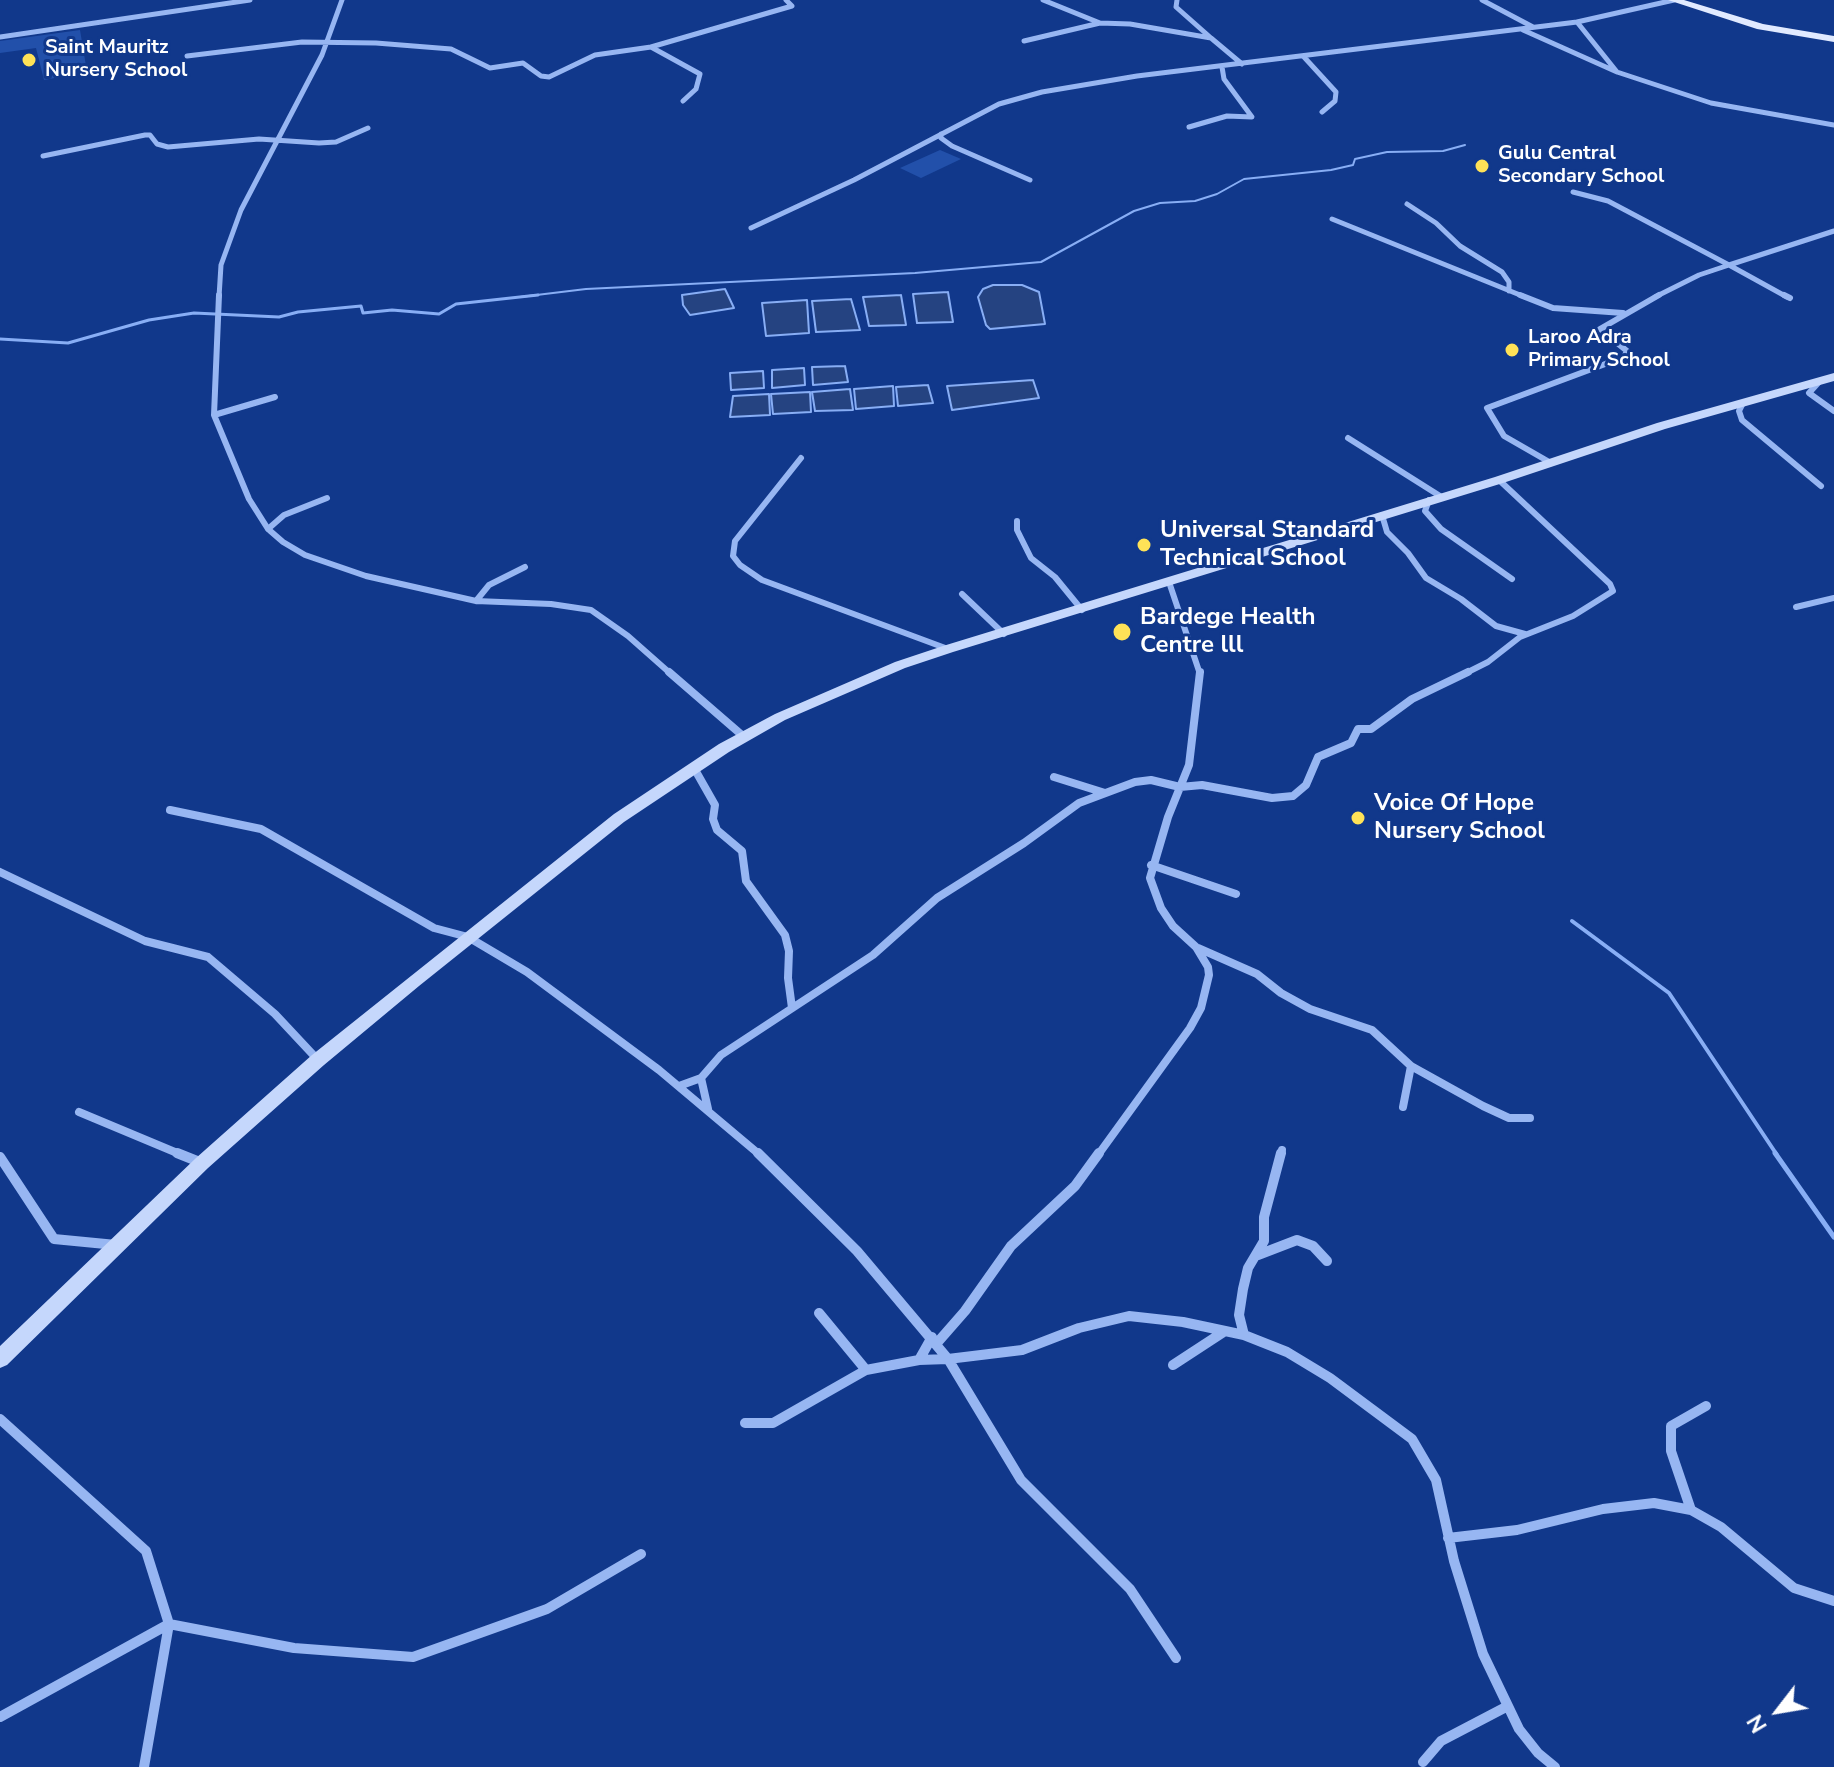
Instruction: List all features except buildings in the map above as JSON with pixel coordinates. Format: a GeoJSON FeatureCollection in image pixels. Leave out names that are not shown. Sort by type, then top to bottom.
{"type":"FeatureCollection","features":[{"type":"Feature","properties":{"kind":"main road"},"geometry":{"type":"LineString","coordinates":[[1674,0],[1761,27],[1834,39]]}},
{"type":"Feature","properties":{"kind":"street"},"geometry":{"type":"LineString","coordinates":[[0,37],[250,0]]}},
{"type":"Feature","properties":{"kind":"street"},"geometry":{"type":"LineString","coordinates":[[342,0],[328,40],[241,210],[221,265],[215,342],[214,415],[249,499],[268,529],[305,555],[331,564],[380,579],[476,601],[551,604],[591,610],[628,636],[743,736]]}},
{"type":"Feature","properties":{"kind":"street"},"geometry":{"type":"LineString","coordinates":[[187,56],[328,40],[451,49],[482,66],[502,69],[523,63],[541,76],[549,77],[595,55],[651,47],[792,6],[786,0]]}},
{"type":"Feature","properties":{"kind":"street"},"geometry":{"type":"LineString","coordinates":[[1043,0],[1100,23]]}},
{"type":"Feature","properties":{"kind":"street"},"geometry":{"type":"LineString","coordinates":[[1177,0],[1176,7],[1242,64]]}},
{"type":"Feature","properties":{"kind":"street"},"geometry":{"type":"LineString","coordinates":[[1482,0],[1534,28]]}},
{"type":"Feature","properties":{"kind":"street"},"geometry":{"type":"LineString","coordinates":[[751,228],[854,180],[999,104],[1042,92],[1110,80],[1577,22],[1674,0]]}},
{"type":"Feature","properties":{"kind":"street"},"geometry":{"type":"LineString","coordinates":[[1577,22],[1617,72]]}},
{"type":"Feature","properties":{"kind":"street"},"geometry":{"type":"LineString","coordinates":[[1024,41],[1100,23],[1130,24],[1211,38]]}},
{"type":"Feature","properties":{"kind":"street"},"geometry":{"type":"LineString","coordinates":[[1522,29],[1617,72],[1711,103],[1834,125]]}},
{"type":"Feature","properties":{"kind":"street"},"geometry":{"type":"LineString","coordinates":[[651,47],[700,74],[696,89],[683,101]]}},
{"type":"Feature","properties":{"kind":"street"},"geometry":{"type":"LineString","coordinates":[[1304,57],[1336,92],[1335,101],[1322,112]]}},
{"type":"Feature","properties":{"kind":"street"},"geometry":{"type":"LineString","coordinates":[[1189,127],[1227,116],[1252,117],[1224,79],[1222,67]]}},
{"type":"Feature","properties":{"kind":"street"},"geometry":{"type":"LineString","coordinates":[[43,156],[145,135],[150,135],[157,144],[168,147],[234,140],[330,143],[368,128]]}},
{"type":"Feature","properties":{"kind":"street"},"geometry":{"type":"LineString","coordinates":[[941,134],[943,140],[952,146],[1030,180]]}},
{"type":"Feature","properties":{"kind":"street"},"geometry":{"type":"LineString","coordinates":[[1573,192],[1608,201],[1790,298]]}},
{"type":"Feature","properties":{"kind":"street"},"geometry":{"type":"LineString","coordinates":[[1407,204],[1436,223],[1460,246],[1502,272],[1509,282],[1509,291]]}},
{"type":"Feature","properties":{"kind":"street"},"geometry":{"type":"LineString","coordinates":[[1332,219],[1553,308],[1624,313]]}},
{"type":"Feature","properties":{"kind":"street"},"geometry":{"type":"LineString","coordinates":[[1551,463],[1504,436],[1487,408],[1628,354],[1600,329],[1624,313],[1699,275],[1834,231]]}},
{"type":"Feature","properties":{"kind":"street"},"geometry":{"type":"LineString","coordinates":[[0,1359],[202,1163],[318,1060],[619,818],[743,736],[873,676],[948,649],[1499,480],[1661,426],[1826,380]]}},
{"type":"Feature","properties":{"kind":"street"},"geometry":{"type":"LineString","coordinates":[[1826,380],[1809,393],[1834,411]]}},
{"type":"Feature","properties":{"kind":"street"},"geometry":{"type":"LineString","coordinates":[[214,415],[275,397]]}},
{"type":"Feature","properties":{"kind":"street"},"geometry":{"type":"LineString","coordinates":[[1743,403],[1739,411],[1742,420],[1821,486]]}},
{"type":"Feature","properties":{"kind":"street"},"geometry":{"type":"LineString","coordinates":[[1348,438],[1434,498]]}},
{"type":"Feature","properties":{"kind":"street"},"geometry":{"type":"LineString","coordinates":[[801,458],[735,541],[733,556],[740,565],[762,580],[948,649]]}},
{"type":"Feature","properties":{"kind":"street"},"geometry":{"type":"LineString","coordinates":[[679,1086],[701,1078],[721,1055],[873,955],[937,898],[1024,843],[1067,811],[1105,793],[1151,780],[1180,787],[1198,784],[1237,794],[1283,799],[1293,796],[1306,785],[1318,757],[1351,743],[1356,730],[1371,729],[1412,699],[1488,662],[1525,634],[1573,616],[1614,588],[1499,480]]}},
{"type":"Feature","properties":{"kind":"street"},"geometry":{"type":"LineString","coordinates":[[268,529],[284,515],[327,498]]}},
{"type":"Feature","properties":{"kind":"street"},"geometry":{"type":"LineString","coordinates":[[1434,498],[1425,511],[1441,529],[1512,579]]}},
{"type":"Feature","properties":{"kind":"street"},"geometry":{"type":"LineString","coordinates":[[1382,515],[1387,532],[1408,553],[1426,578],[1461,599],[1496,626],[1525,634]]}},
{"type":"Feature","properties":{"kind":"street"},"geometry":{"type":"LineString","coordinates":[[1017,521],[1017,530],[1031,558],[1055,577],[1082,610]]}},
{"type":"Feature","properties":{"kind":"street"},"geometry":{"type":"LineString","coordinates":[[476,601],[489,585],[525,567]]}},
{"type":"Feature","properties":{"kind":"street"},"geometry":{"type":"LineString","coordinates":[[919,1360],[934,1340],[965,1311],[1011,1246],[1075,1186],[1190,1028],[1201,1008],[1209,975],[1204,957],[1173,926],[1157,900],[1150,878],[1151,865],[1189,765],[1201,676],[1169,582]]}},
{"type":"Feature","properties":{"kind":"street"},"geometry":{"type":"LineString","coordinates":[[962,594],[1004,634]]}},
{"type":"Feature","properties":{"kind":"street"},"geometry":{"type":"LineString","coordinates":[[1796,607],[1834,598]]}},
{"type":"Feature","properties":{"kind":"street"},"geometry":{"type":"LineString","coordinates":[[694,768],[715,805],[713,819],[717,830],[742,851],[746,881],[785,935],[789,951],[788,978],[792,1008]]}},
{"type":"Feature","properties":{"kind":"street"},"geometry":{"type":"LineString","coordinates":[[1054,777],[1105,793]]}},
{"type":"Feature","properties":{"kind":"street"},"geometry":{"type":"LineString","coordinates":[[170,810],[261,829],[434,928],[468,937],[527,972],[708,1109],[814,1208],[934,1340],[1021,1480],[1130,1589],[1176,1658]]}},
{"type":"Feature","properties":{"kind":"street"},"geometry":{"type":"LineString","coordinates":[[1151,865],[1236,894]]}},
{"type":"Feature","properties":{"kind":"street"},"geometry":{"type":"LineString","coordinates":[[0,872],[145,941],[208,957],[266,1005],[318,1060]]}},
{"type":"Feature","properties":{"kind":"street"},"geometry":{"type":"LineString","coordinates":[[1196,947],[1257,974],[1281,993],[1310,1009],[1372,1030],[1411,1066],[1509,1118],[1530,1118]]}},
{"type":"Feature","properties":{"kind":"street"},"geometry":{"type":"LineString","coordinates":[[1403,1107],[1411,1066]]}},
{"type":"Feature","properties":{"kind":"street"},"geometry":{"type":"LineString","coordinates":[[701,1078],[708,1109]]}},
{"type":"Feature","properties":{"kind":"street"},"geometry":{"type":"LineString","coordinates":[[79,1112],[202,1163]]}},
{"type":"Feature","properties":{"kind":"street"},"geometry":{"type":"LineString","coordinates":[[1244,1335],[1239,1315],[1243,1289],[1248,1268],[1264,1241],[1264,1217],[1282,1150]]}},
{"type":"Feature","properties":{"kind":"street"},"geometry":{"type":"LineString","coordinates":[[0,1157],[54,1239],[117,1245]]}},
{"type":"Feature","properties":{"kind":"street"},"geometry":{"type":"LineString","coordinates":[[1257,1255],[1297,1240],[1313,1246],[1327,1261]]}},
{"type":"Feature","properties":{"kind":"street"},"geometry":{"type":"LineString","coordinates":[[819,1313],[866,1370]]}},
{"type":"Feature","properties":{"kind":"street"},"geometry":{"type":"LineString","coordinates":[[745,1423],[773,1423],[866,1370],[919,1360],[1022,1350],[1119,1317],[1147,1317],[1225,1331],[1287,1352],[1330,1378],[1412,1439],[1436,1480],[1467,1610],[1506,1707],[1538,1753],[1555,1767]]}},
{"type":"Feature","properties":{"kind":"street"},"geometry":{"type":"LineString","coordinates":[[1173,1365],[1225,1331]]}},
{"type":"Feature","properties":{"kind":"street"},"geometry":{"type":"LineString","coordinates":[[1691,1510],[1671,1451],[1671,1426],[1706,1406]]}},
{"type":"Feature","properties":{"kind":"street"},"geometry":{"type":"LineString","coordinates":[[0,1419],[146,1551],[169,1624],[144,1767]]}},
{"type":"Feature","properties":{"kind":"street"},"geometry":{"type":"LineString","coordinates":[[1448,1538],[1517,1530],[1603,1509],[1654,1503],[1691,1510],[1721,1527],[1794,1588],[1834,1601]]}},
{"type":"Feature","properties":{"kind":"street"},"geometry":{"type":"LineString","coordinates":[[0,1717],[169,1624],[294,1648],[413,1657],[547,1609],[641,1554]]}},
{"type":"Feature","properties":{"kind":"street"},"geometry":{"type":"LineString","coordinates":[[1423,1762],[1441,1741],[1506,1707]]}},
{"type":"Feature","properties":{"kind":"shaded area"},"geometry":{"type":"Polygon","coordinates":[[[80,30],[87,72],[44,80],[36,48],[0,53],[0,41],[80,30]]]}},
{"type":"Feature","properties":{"kind":"shaded area"},"geometry":{"type":"Polygon","coordinates":[[[940,150],[961,159],[921,178],[900,168],[940,150]]]}},
{"type":"Feature","properties":{"kind":"shaded area"},"geometry":{"type":"Polygon","coordinates":[[[993,285],[1022,285],[1039,292],[1045,324],[990,329],[978,297],[983,289],[993,285]]]}},
{"type":"Feature","properties":{"kind":"shaded area"},"geometry":{"type":"Polygon","coordinates":[[[725,289],[734,308],[690,315],[683,305],[682,295],[725,289]]]}},
{"type":"Feature","properties":{"kind":"shaded area"},"geometry":{"type":"Polygon","coordinates":[[[948,292],[953,322],[917,323],[913,294],[948,292]]]}},
{"type":"Feature","properties":{"kind":"shaded area"},"geometry":{"type":"Polygon","coordinates":[[[901,295],[906,325],[869,326],[863,297],[901,295]]]}},
{"type":"Feature","properties":{"kind":"shaded area"},"geometry":{"type":"Polygon","coordinates":[[[851,299],[860,330],[816,332],[812,301],[851,299]]]}},
{"type":"Feature","properties":{"kind":"shaded area"},"geometry":{"type":"Polygon","coordinates":[[[807,300],[809,333],[766,336],[762,303],[807,300]]]}},
{"type":"Feature","properties":{"kind":"shaded area"},"geometry":{"type":"Polygon","coordinates":[[[845,366],[848,382],[813,385],[812,367],[845,366]]]}},
{"type":"Feature","properties":{"kind":"shaded area"},"geometry":{"type":"Polygon","coordinates":[[[804,368],[805,385],[772,388],[772,370],[804,368]]]}},
{"type":"Feature","properties":{"kind":"shaded area"},"geometry":{"type":"Polygon","coordinates":[[[763,371],[764,388],[731,390],[730,373],[763,371]]]}},
{"type":"Feature","properties":{"kind":"shaded area"},"geometry":{"type":"Polygon","coordinates":[[[1033,380],[1039,398],[952,410],[947,386],[1033,380]]]}},
{"type":"Feature","properties":{"kind":"shaded area"},"geometry":{"type":"Polygon","coordinates":[[[928,385],[933,403],[898,406],[896,387],[928,385]]]}},
{"type":"Feature","properties":{"kind":"shaded area"},"geometry":{"type":"Polygon","coordinates":[[[893,386],[894,406],[856,409],[854,389],[893,386]]]}},
{"type":"Feature","properties":{"kind":"shaded area"},"geometry":{"type":"Polygon","coordinates":[[[850,389],[853,410],[815,411],[812,392],[850,389]]]}},
{"type":"Feature","properties":{"kind":"shaded area"},"geometry":{"type":"Polygon","coordinates":[[[810,392],[811,412],[773,414],[771,394],[810,392]]]}},
{"type":"Feature","properties":{"kind":"shaded area"},"geometry":{"type":"Polygon","coordinates":[[[769,394],[770,415],[730,417],[733,396],[769,394]]]}},
{"type":"Feature","properties":{"kind":"waterway"},"geometry":{"type":"LineString","coordinates":[[522,297],[586,289],[915,273],[1041,262],[1134,211],[1160,203],[1195,201],[1217,194],[1244,179],[1331,170],[1353,165],[1355,159],[1387,152],[1443,151],[1465,145]]}},
{"type":"Feature","properties":{"kind":"waterway"},"geometry":{"type":"LineString","coordinates":[[522,297],[538,295]]}},
{"type":"Feature","properties":{"kind":"waterway"},"geometry":{"type":"LineString","coordinates":[[0,339],[68,343],[149,320],[194,313],[279,317],[298,312],[361,306],[363,313],[392,310],[439,314],[456,304],[522,297]]}},
{"type":"Feature","properties":{"kind":"waterway"},"geometry":{"type":"LineString","coordinates":[[1572,921],[1669,993],[1777,1155]]}},
{"type":"Feature","properties":{"kind":"waterway"},"geometry":{"type":"LineString","coordinates":[[1775,1153],[1834,1237]]}},
{"type":"Feature","properties":{"kind":"place","name":"Saint Mauritz Nursery School"},"geometry":{"type":"Point","coordinates":[29,60]}},
{"type":"Feature","properties":{"kind":"place","name":"Gulu Central Secondary School"},"geometry":{"type":"Point","coordinates":[1482,166]}},
{"type":"Feature","properties":{"kind":"place","name":"Laroo Adra Primary School"},"geometry":{"type":"Point","coordinates":[1512,350]}},
{"type":"Feature","properties":{"kind":"place","name":"Universal Standard Technical School"},"geometry":{"type":"Point","coordinates":[1144,545]}},
{"type":"Feature","properties":{"kind":"place","name":"Bardege Health Centre lll"},"geometry":{"type":"Point","coordinates":[1122,632]}},
{"type":"Feature","properties":{"kind":"place","name":"Voice Of Hope Nursery School"},"geometry":{"type":"Point","coordinates":[1358,818]}}]}
